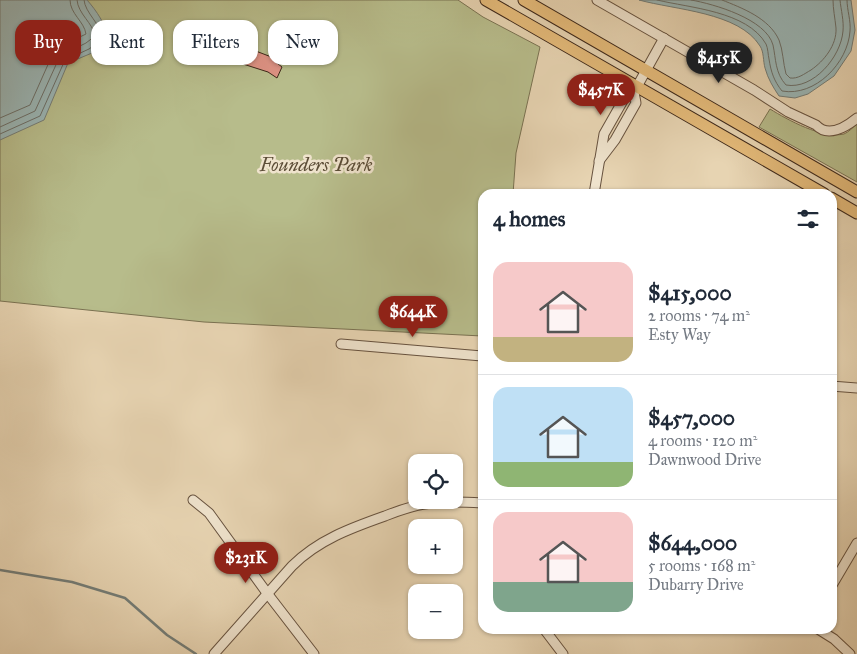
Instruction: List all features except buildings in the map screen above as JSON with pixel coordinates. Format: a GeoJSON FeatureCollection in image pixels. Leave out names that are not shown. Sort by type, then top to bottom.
{"type":"FeatureCollection","features":[{"type":"Feature","properties":{"kind":"main road"},"geometry":{"type":"LineString","coordinates":[[486,0],[636,90],[815,189]]}},
{"type":"Feature","properties":{"kind":"main road"},"geometry":{"type":"LineString","coordinates":[[524,0],[857,192]]}},
{"type":"Feature","properties":{"kind":"main road"},"geometry":{"type":"LineString","coordinates":[[837,201],[857,213]]}},
{"type":"Feature","properties":{"kind":"street"},"geometry":{"type":"LineString","coordinates":[[597,0],[754,90],[773,104],[816,125],[820,129],[828,131],[837,130],[845,127],[857,118]]}},
{"type":"Feature","properties":{"kind":"street"},"geometry":{"type":"LineString","coordinates":[[595,189],[599,161],[615,140],[636,103],[636,90],[664,38]]}},
{"type":"Feature","properties":{"kind":"street"},"geometry":{"type":"LineString","coordinates":[[341,344],[478,356]]}},
{"type":"Feature","properties":{"kind":"street"},"geometry":{"type":"LineString","coordinates":[[837,386],[857,388]]}},
{"type":"Feature","properties":{"kind":"street"},"geometry":{"type":"LineString","coordinates":[[194,500],[209,513],[314,654]]}},
{"type":"Feature","properties":{"kind":"street"},"geometry":{"type":"LineString","coordinates":[[214,654],[305,553],[336,534],[422,504],[443,502],[478,503]]}},
{"type":"Feature","properties":{"kind":"street"},"geometry":{"type":"LineString","coordinates":[[837,577],[857,543]]}},
{"type":"Feature","properties":{"kind":"street"},"geometry":{"type":"LineString","coordinates":[[548,634],[563,654]]}},
{"type":"Feature","properties":{"kind":"street"},"geometry":{"type":"LineString","coordinates":[[825,634],[844,647],[850,654]]}},
{"type":"Feature","properties":{"kind":"green space","name":"Founders Park"},"geometry":{"type":"Polygon","coordinates":[[[0,0],[458,0],[483,17],[540,47],[516,153],[513,189],[478,189],[478,336],[204,322],[0,301],[0,0]]]}},
{"type":"Feature","properties":{"kind":"green space"},"geometry":{"type":"Polygon","coordinates":[[[770,109],[806,128],[826,134],[844,134],[857,124],[857,182],[759,127],[770,109]]]}},
{"type":"Feature","properties":{"kind":"water"},"geometry":{"type":"Polygon","coordinates":[[[0,0],[87,0],[101,20],[91,20],[91,53],[81,58],[81,20],[15,20],[15,65],[67,65],[44,120],[0,140],[0,0]]]}},
{"type":"Feature","properties":{"kind":"water"},"geometry":{"type":"Polygon","coordinates":[[[639,0],[851,0],[855,30],[851,51],[834,76],[808,94],[795,98],[779,96],[768,76],[760,46],[750,35],[737,26],[705,14],[639,0]]]}},
{"type":"Feature","properties":{"kind":"waterway"},"geometry":{"type":"LineString","coordinates":[[0,570],[72,582],[125,598],[167,635],[196,654]]}}]}
